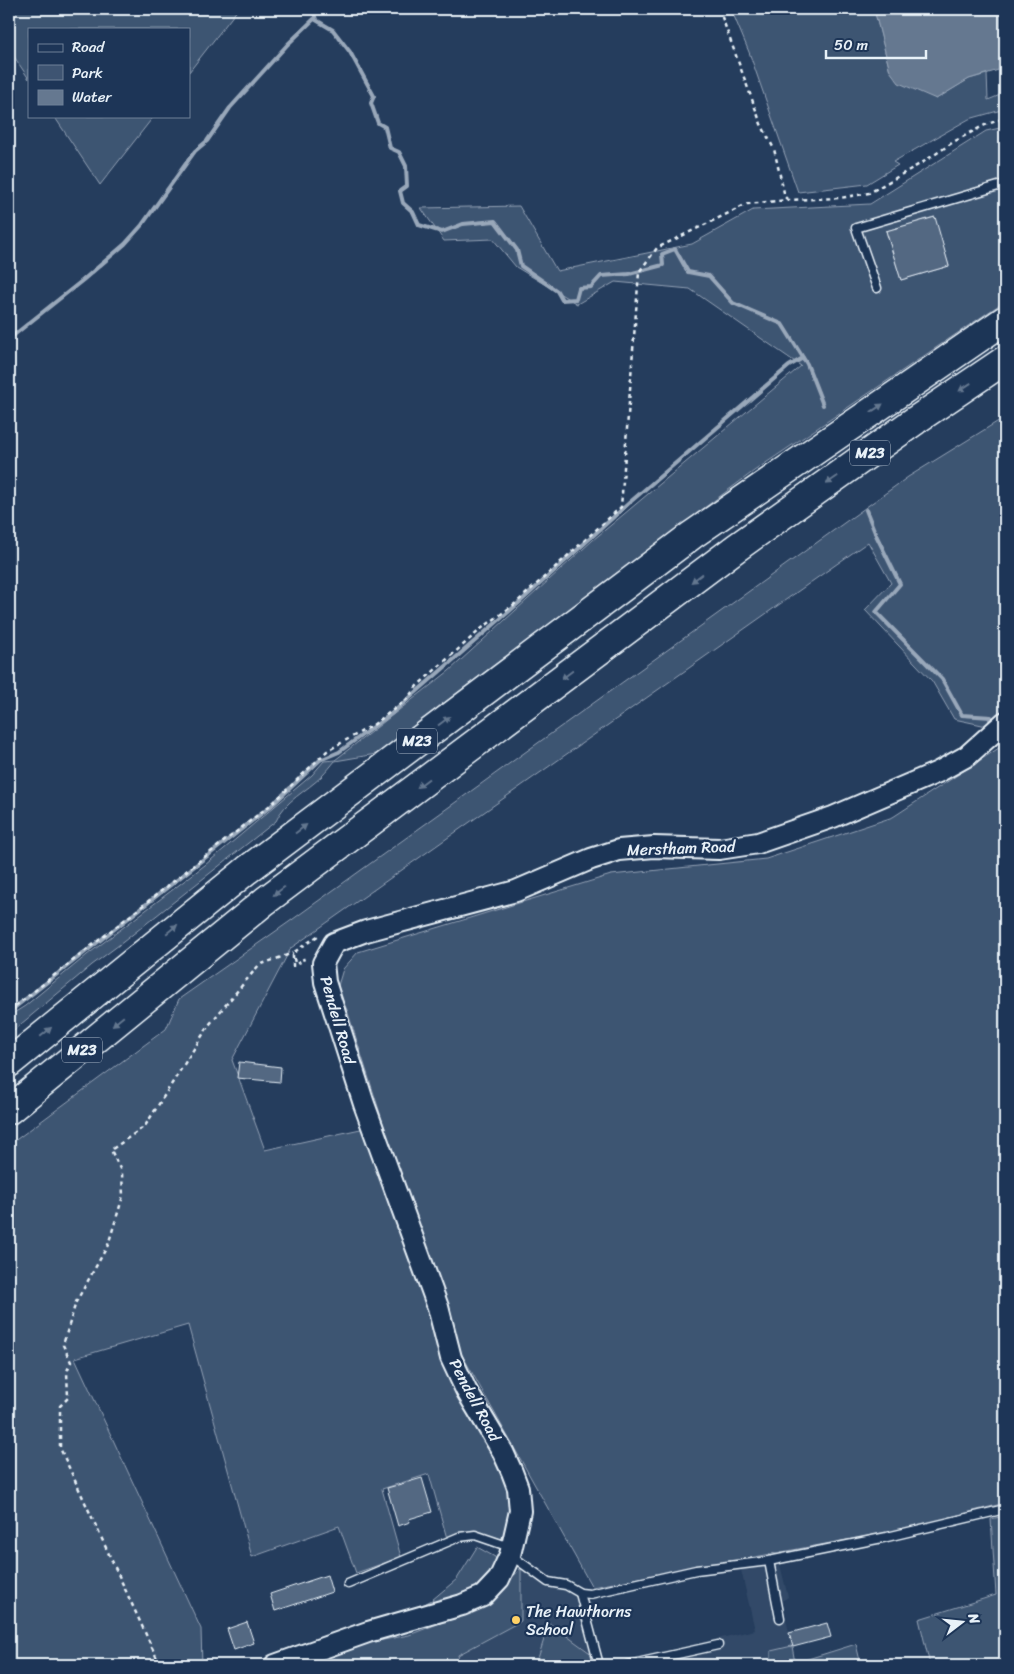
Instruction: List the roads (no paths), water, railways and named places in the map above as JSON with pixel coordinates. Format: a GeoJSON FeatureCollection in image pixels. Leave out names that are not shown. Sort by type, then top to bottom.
{"type":"FeatureCollection","features":[{"type":"Feature","properties":{"kind":"highway","name":"M23"},"geometry":{"type":"LineString","coordinates":[[9,1063],[247,870],[692,535],[1005,320]]}},
{"type":"Feature","properties":{"kind":"highway","name":"M23"},"geometry":{"type":"LineString","coordinates":[[9,1110],[265,901],[736,548],[1005,360]]}},
{"type":"Feature","properties":{"kind":"street","name":"Merstham Road"},"geometry":{"type":"LineString","coordinates":[[323,963],[334,943],[366,931],[516,891],[619,850],[654,846],[720,849],[758,843],[833,817],[938,772],[967,756],[1005,722]]}},
{"type":"Feature","properties":{"kind":"street","name":"Pendell Road"},"geometry":{"type":"LineString","coordinates":[[276,1665],[368,1632],[462,1606],[482,1596],[499,1580],[511,1551],[520,1511],[518,1488],[503,1452],[466,1390],[451,1358],[438,1307],[364,1104],[325,982],[323,963]]}},
{"type":"Feature","properties":{"kind":"lane"},"geometry":{"type":"LineString","coordinates":[[877,288],[856,228],[1005,184]]}},
{"type":"Feature","properties":{"kind":"lane"},"geometry":{"type":"LineString","coordinates":[[348,1584],[459,1538],[475,1535],[511,1551],[548,1582],[566,1585],[580,1593],[590,1594],[696,1570],[769,1561],[878,1539],[1005,1509]]}},
{"type":"Feature","properties":{"kind":"lane"},"geometry":{"type":"LineString","coordinates":[[769,1561],[780,1618]]}},
{"type":"Feature","properties":{"kind":"lane"},"geometry":{"type":"LineString","coordinates":[[580,1593],[600,1665]]}},
{"type":"Feature","properties":{"kind":"lane"},"geometry":{"type":"LineString","coordinates":[[628,1665],[718,1646]]}},
{"type":"Feature","properties":{"kind":"water"},"geometry":{"type":"Polygon","coordinates":[[[874,9],[1005,9],[1005,68],[969,79],[936,99],[899,83],[890,71],[874,9]]]}},
{"type":"Feature","properties":{"kind":"waterway"},"geometry":{"type":"LineString","coordinates":[[313,9],[316,20],[333,30],[350,52],[374,96],[371,103],[378,123],[385,127],[390,148],[399,152],[406,166],[407,186],[400,191],[403,203],[413,212],[419,225],[442,232],[463,224],[495,221],[517,250],[521,266],[557,291],[562,300],[576,299],[579,288],[591,287],[601,276],[629,274],[663,265],[662,254],[675,249],[688,272],[709,276],[733,303],[782,324],[807,364],[823,405]]}},
{"type":"Feature","properties":{"kind":"waterway"},"geometry":{"type":"LineString","coordinates":[[9,339],[125,244],[142,225],[195,151],[207,141],[230,108],[288,44],[315,18]]}},
{"type":"Feature","properties":{"kind":"waterway"},"geometry":{"type":"LineString","coordinates":[[9,1012],[271,806],[320,760],[339,752],[391,714],[521,601],[629,503],[789,366],[803,358]]}},
{"type":"Feature","properties":{"kind":"waterway"},"geometry":{"type":"LineString","coordinates":[[866,510],[900,584],[876,612],[942,679],[962,715],[991,717],[990,720]]}},
{"type":"Feature","properties":{"kind":"place","name":"The Hawthorns School"},"geometry":{"type":"Point","coordinates":[516,1620]}}]}
